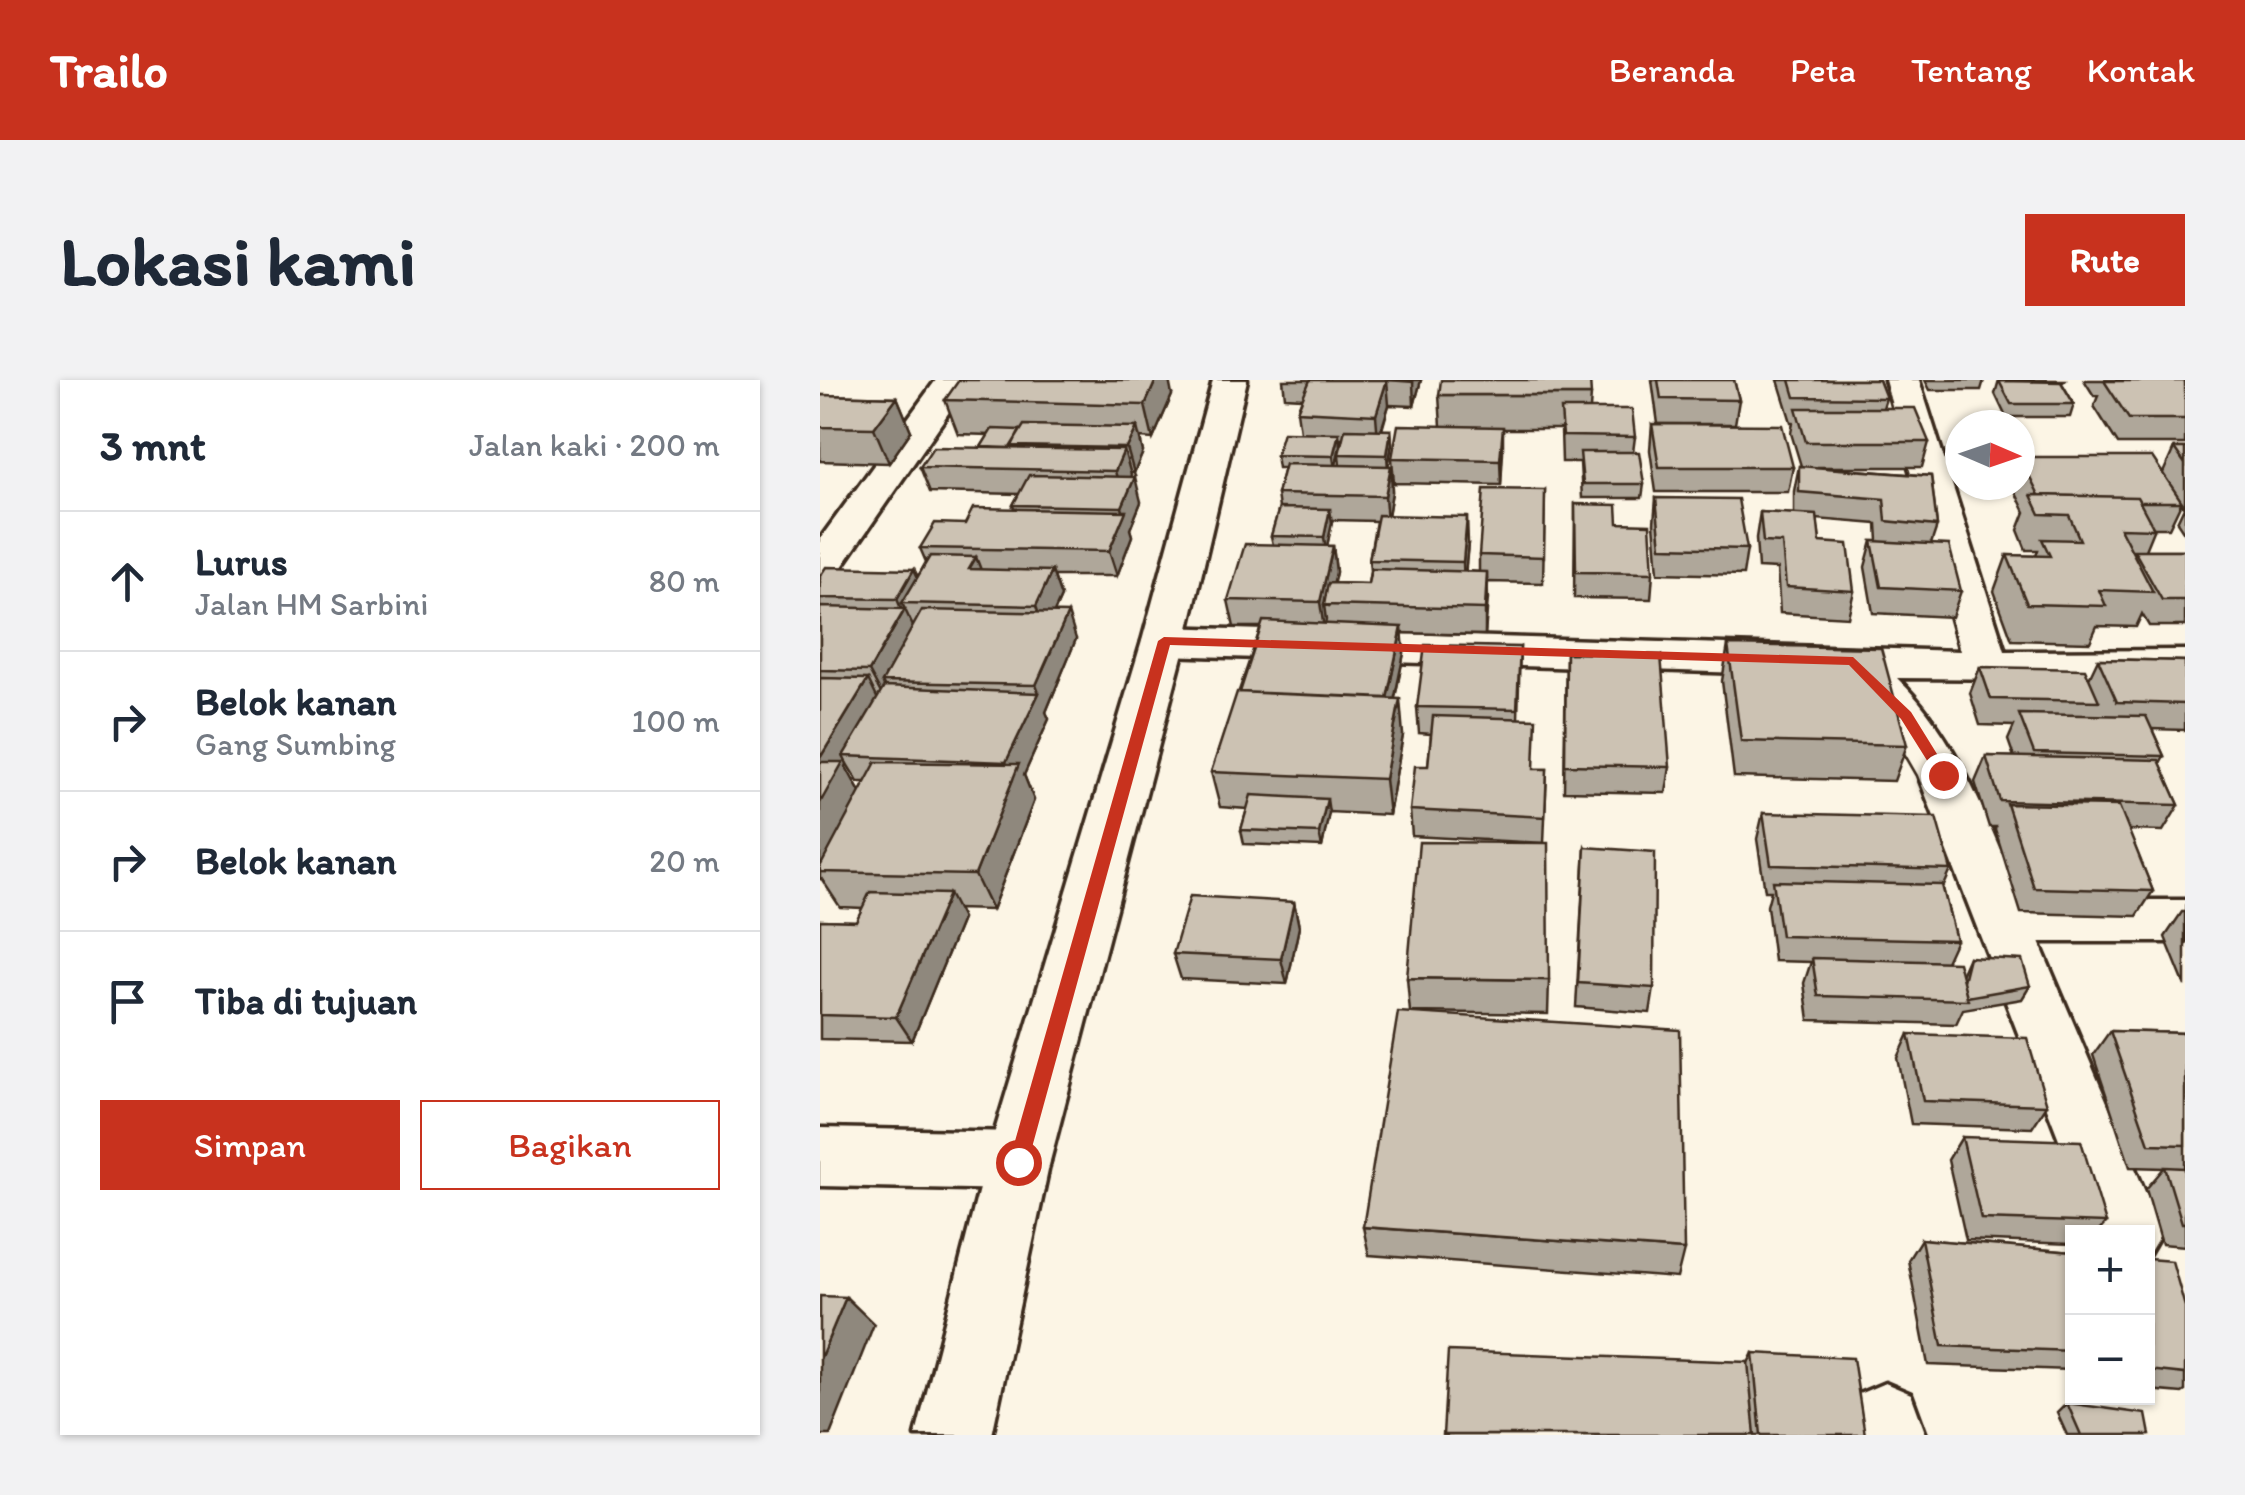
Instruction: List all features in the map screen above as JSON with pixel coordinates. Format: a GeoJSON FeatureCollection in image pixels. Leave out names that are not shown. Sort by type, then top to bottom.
{"type":"FeatureCollection","features":[{"type":"Feature","properties":{"kind":"street"},"geometry":{"type":"LineString","coordinates":[[820,568],[954,380]]}},
{"type":"Feature","properties":{"kind":"street"},"geometry":{"type":"LineString","coordinates":[[954,1435],[1018,1162],[1164,641],[1230,380]]}},
{"type":"Feature","properties":{"kind":"street"},"geometry":{"type":"LineString","coordinates":[[1902,380],[1987,666]]}},
{"type":"Feature","properties":{"kind":"street"},"geometry":{"type":"LineString","coordinates":[[1164,641],[1987,666],[2185,665]]}},
{"type":"Feature","properties":{"kind":"street"},"geometry":{"type":"LineString","coordinates":[[1853,661],[1906,716],[1943,775],[2125,1225]]}},
{"type":"Feature","properties":{"kind":"street"},"geometry":{"type":"LineString","coordinates":[[2000,921],[2185,921]]}},
{"type":"Feature","properties":{"kind":"street"},"geometry":{"type":"LineString","coordinates":[[820,1157],[1018,1162]]}},
{"type":"Feature","properties":{"kind":"building"},"geometry":{"type":"Polygon","coordinates":[[[959,380],[1156,380],[1145,405],[945,400],[959,380]]]}},
{"type":"Feature","properties":{"kind":"building"},"geometry":{"type":"Polygon","coordinates":[[[1310,380],[1387,380],[1376,415],[1297,411],[1310,380]]]}},
{"type":"Feature","properties":{"kind":"building"},"geometry":{"type":"Polygon","coordinates":[[[1441,380],[1590,380],[1591,395],[1439,395],[1441,380]]]}},
{"type":"Feature","properties":{"kind":"building"},"geometry":{"type":"Polygon","coordinates":[[[1658,380],[1734,380],[1739,400],[1661,399],[1658,380]]]}},
{"type":"Feature","properties":{"kind":"building"},"geometry":{"type":"Polygon","coordinates":[[[1790,380],[1879,380],[1886,398],[1795,397],[1790,380]]]}},
{"type":"Feature","properties":{"kind":"building"},"geometry":{"type":"Polygon","coordinates":[[[1999,381],[2061,382],[2074,404],[2011,404],[1999,381]]]}},
{"type":"Feature","properties":{"kind":"building"},"geometry":{"type":"Polygon","coordinates":[[[2104,381],[2185,381],[2185,419],[2129,419],[2104,381]]]}},
{"type":"Feature","properties":{"kind":"building"},"geometry":{"type":"Polygon","coordinates":[[[820,395],[897,397],[874,428],[820,427],[820,395]]]}},
{"type":"Feature","properties":{"kind":"building"},"geometry":{"type":"Polygon","coordinates":[[[1796,408],[1915,408],[1929,442],[1806,442],[1796,408]]]}},
{"type":"Feature","properties":{"kind":"building"},"geometry":{"type":"Polygon","coordinates":[[[1561,409],[1632,409],[1635,437],[1563,436],[1561,409]]]}},
{"type":"Feature","properties":{"kind":"building"},"geometry":{"type":"Polygon","coordinates":[[[1652,424],[1782,425],[1793,467],[1659,467],[1652,424]]]}},
{"type":"Feature","properties":{"kind":"building"},"geometry":{"type":"Polygon","coordinates":[[[1024,425],[1137,427],[1127,448],[1011,446],[1024,425]]]}},
{"type":"Feature","properties":{"kind":"building"},"geometry":{"type":"Polygon","coordinates":[[[1398,425],[1503,427],[1500,460],[1392,458],[1398,425]]]}},
{"type":"Feature","properties":{"kind":"building"},"geometry":{"type":"Polygon","coordinates":[[[992,429],[1020,430],[1011,448],[981,447],[992,429]]]}},
{"type":"Feature","properties":{"kind":"building"},"geometry":{"type":"Polygon","coordinates":[[[1345,429],[1391,430],[1387,455],[1339,454],[1345,429]]]}},
{"type":"Feature","properties":{"kind":"building"},"geometry":{"type":"Polygon","coordinates":[[[1283,432],[1339,433],[1333,456],[1276,455],[1283,432]]]}},
{"type":"Feature","properties":{"kind":"building"},"geometry":{"type":"Polygon","coordinates":[[[933,447],[1124,450],[1115,471],[920,467],[933,447]]]}},
{"type":"Feature","properties":{"kind":"building"},"geometry":{"type":"Polygon","coordinates":[[[2174,448],[2185,448],[2185,464],[2174,448]]]}},
{"type":"Feature","properties":{"kind":"building"},"geometry":{"type":"Polygon","coordinates":[[[1580,452],[1639,452],[1644,484],[1583,484],[1580,452]]]}},
{"type":"Feature","properties":{"kind":"building"},"geometry":{"type":"Polygon","coordinates":[[[2035,457],[2152,457],[2182,502],[2140,502],[2137,497],[2039,495],[2035,487],[2035,457]]]}},
{"type":"Feature","properties":{"kind":"building"},"geometry":{"type":"Polygon","coordinates":[[[1285,464],[1391,466],[1385,496],[1277,494],[1285,464]]]}},
{"type":"Feature","properties":{"kind":"building"},"geometry":{"type":"Polygon","coordinates":[[[1799,466],[1931,476],[1937,526],[1886,521],[1884,499],[1799,492],[1799,466]]]}},
{"type":"Feature","properties":{"kind":"building"},"geometry":{"type":"Polygon","coordinates":[[[1029,475],[1135,477],[1122,507],[1013,505],[1029,475]]]}},
{"type":"Feature","properties":{"kind":"building"},"geometry":{"type":"Polygon","coordinates":[[[1484,489],[1545,490],[1544,557],[1479,555],[1484,489]]]}},
{"type":"Feature","properties":{"kind":"building"},"geometry":{"type":"Polygon","coordinates":[[[2035,495],[2137,497],[2154,529],[2120,528],[2153,592],[2099,590],[2106,606],[2027,604],[2007,555],[2050,556],[2042,539],[2080,540],[2069,515],[2040,514],[2035,495]]]}},
{"type":"Feature","properties":{"kind":"building"},"geometry":{"type":"Polygon","coordinates":[[[1656,498],[1738,499],[1747,549],[1661,547],[1656,498]]]}},
{"type":"Feature","properties":{"kind":"building"},"geometry":{"type":"Polygon","coordinates":[[[1575,504],[1617,505],[1618,523],[1650,524],[1653,573],[1576,572],[1575,504]]]}},
{"type":"Feature","properties":{"kind":"building"},"geometry":{"type":"Polygon","coordinates":[[[973,508],[1126,511],[1109,551],[920,548],[935,523],[965,524],[973,508]]]}},
{"type":"Feature","properties":{"kind":"building"},"geometry":{"type":"Polygon","coordinates":[[[1279,508],[1330,509],[1324,537],[1271,536],[1279,508]]]}},
{"type":"Feature","properties":{"kind":"building"},"geometry":{"type":"Polygon","coordinates":[[[1760,512],[1817,515],[1820,542],[1848,544],[1854,591],[1786,587],[1782,543],[1763,542],[1760,512]]]}},
{"type":"Feature","properties":{"kind":"building"},"geometry":{"type":"Polygon","coordinates":[[[1378,515],[1467,517],[1463,562],[1369,560],[1378,515]]]}},
{"type":"Feature","properties":{"kind":"building"},"geometry":{"type":"Polygon","coordinates":[[[1872,541],[1949,545],[1961,591],[1881,587],[1872,541]]]}},
{"type":"Feature","properties":{"kind":"building"},"geometry":{"type":"Polygon","coordinates":[[[1245,544],[1333,546],[1320,602],[1228,600],[1245,544]]]}},
{"type":"Feature","properties":{"kind":"building"},"geometry":{"type":"Polygon","coordinates":[[[2134,550],[2185,550],[2185,600],[2162,600],[2134,550]]]}},
{"type":"Feature","properties":{"kind":"building"},"geometry":{"type":"Polygon","coordinates":[[[930,556],[976,557],[969,569],[1052,571],[1036,606],[902,603],[930,556]]]}},
{"type":"Feature","properties":{"kind":"building"},"geometry":{"type":"Polygon","coordinates":[[[826,567],[914,569],[897,599],[820,598],[820,576],[826,567]]]}},
{"type":"Feature","properties":{"kind":"building"},"geometry":{"type":"Polygon","coordinates":[[[1371,569],[1487,572],[1485,609],[1324,605],[1328,583],[1368,584],[1371,569]]]}},
{"type":"Feature","properties":{"kind":"building"},"geometry":{"type":"Polygon","coordinates":[[[820,607],[905,609],[869,671],[820,670],[820,607]]]}},
{"type":"Feature","properties":{"kind":"building"},"geometry":{"type":"Polygon","coordinates":[[[922,610],[1068,613],[1036,685],[882,682],[922,610]]]}},
{"type":"Feature","properties":{"kind":"building"},"geometry":{"type":"Polygon","coordinates":[[[1263,621],[1402,627],[1387,698],[1240,692],[1263,621]]]}},
{"type":"Feature","properties":{"kind":"building"},"geometry":{"type":"Polygon","coordinates":[[[1425,645],[1520,647],[1517,709],[1417,707],[1425,645]]]}},
{"type":"Feature","properties":{"kind":"building"},"geometry":{"type":"Polygon","coordinates":[[[1728,645],[1881,648],[1907,745],[1741,741],[1728,645]]]}},
{"type":"Feature","properties":{"kind":"building"},"geometry":{"type":"Polygon","coordinates":[[[1566,653],[1661,655],[1670,767],[1565,765],[1566,653]]]}},
{"type":"Feature","properties":{"kind":"building"},"geometry":{"type":"Polygon","coordinates":[[[2098,659],[2185,661],[2185,704],[2117,702],[2098,659]]]}},
{"type":"Feature","properties":{"kind":"building"},"geometry":{"type":"Polygon","coordinates":[[[1980,667],[2085,669],[2099,701],[1991,699],[1980,667]]]}},
{"type":"Feature","properties":{"kind":"building"},"geometry":{"type":"Polygon","coordinates":[[[820,678],[868,679],[820,758],[820,678]]]}},
{"type":"Feature","properties":{"kind":"building"},"geometry":{"type":"Polygon","coordinates":[[[884,687],[1039,693],[1006,762],[843,756],[884,687]]]}},
{"type":"Feature","properties":{"kind":"building"},"geometry":{"type":"Polygon","coordinates":[[[1237,692],[1400,699],[1385,779],[1211,772],[1237,692]]]}},
{"type":"Feature","properties":{"kind":"building"},"geometry":{"type":"Polygon","coordinates":[[[2019,714],[2146,716],[2164,756],[2034,753],[2019,714]]]}},
{"type":"Feature","properties":{"kind":"building"},"geometry":{"type":"Polygon","coordinates":[[[1433,716],[1536,719],[1534,769],[1547,769],[1545,817],[1410,810],[1415,766],[1428,766],[1433,716]]]}},
{"type":"Feature","properties":{"kind":"building"},"geometry":{"type":"Polygon","coordinates":[[[1986,756],[2159,760],[2179,805],[2000,801],[1986,756]]]}},
{"type":"Feature","properties":{"kind":"building"},"geometry":{"type":"Polygon","coordinates":[[[820,762],[843,762],[820,803],[820,762]]]}},
{"type":"Feature","properties":{"kind":"building"},"geometry":{"type":"Polygon","coordinates":[[[876,762],[1019,764],[975,875],[820,872],[876,762]]]}},
{"type":"Feature","properties":{"kind":"building"},"geometry":{"type":"Polygon","coordinates":[[[1251,795],[1327,799],[1319,833],[1241,830],[1251,795]]]}},
{"type":"Feature","properties":{"kind":"building"},"geometry":{"type":"Polygon","coordinates":[[[2007,804],[2119,806],[2153,891],[2034,888],[2007,804]]]}},
{"type":"Feature","properties":{"kind":"building"},"geometry":{"type":"Polygon","coordinates":[[[1763,813],[1936,817],[1951,870],[1771,865],[1763,813]]]}},
{"type":"Feature","properties":{"kind":"building"},"geometry":{"type":"Polygon","coordinates":[[[1419,842],[1548,843],[1549,980],[1407,978],[1419,842]]]}},
{"type":"Feature","properties":{"kind":"building"},"geometry":{"type":"Polygon","coordinates":[[[1585,847],[1655,852],[1654,988],[1578,983],[1585,847]]]}},
{"type":"Feature","properties":{"kind":"building"},"geometry":{"type":"Polygon","coordinates":[[[1773,881],[1942,885],[1956,940],[1781,936],[1773,881]]]}},
{"type":"Feature","properties":{"kind":"building"},"geometry":{"type":"Polygon","coordinates":[[[870,892],[949,894],[896,1017],[820,1015],[820,920],[856,921],[870,892]]]}},
{"type":"Feature","properties":{"kind":"building"},"geometry":{"type":"Polygon","coordinates":[[[1190,896],[1294,902],[1281,959],[1173,954],[1190,896]]]}},
{"type":"Feature","properties":{"kind":"building"},"geometry":{"type":"Polygon","coordinates":[[[1969,957],[2022,960],[2030,986],[1967,997],[1963,981],[1969,957]]]}},
{"type":"Feature","properties":{"kind":"building"},"geometry":{"type":"Polygon","coordinates":[[[1812,958],[1958,962],[1968,1000],[1818,996],[1812,958]]]}},
{"type":"Feature","properties":{"kind":"building"},"geometry":{"type":"Polygon","coordinates":[[[1398,1012],[1680,1030],[1684,1250],[1363,1227],[1398,1012]]]}},
{"type":"Feature","properties":{"kind":"building"},"geometry":{"type":"Polygon","coordinates":[[[2110,1031],[2185,1033],[2185,1145],[2149,1144],[2110,1031]]]}},
{"type":"Feature","properties":{"kind":"building"},"geometry":{"type":"Polygon","coordinates":[[[1909,1034],[2027,1038],[2047,1105],[1923,1101],[1909,1034]]]}},
{"type":"Feature","properties":{"kind":"building"},"geometry":{"type":"Polygon","coordinates":[[[1962,1137],[2081,1141],[2106,1223],[1981,1219],[1962,1137]]]}},
{"type":"Feature","properties":{"kind":"building"},"geometry":{"type":"Polygon","coordinates":[[[2165,1167],[2185,1168],[2185,1223],[2182,1223],[2165,1167]]]}},
{"type":"Feature","properties":{"kind":"building"},"geometry":{"type":"Polygon","coordinates":[[[1921,1239],[2065,1251],[2065,1351],[1942,1346],[1921,1239]]]}},
{"type":"Feature","properties":{"kind":"building"},"geometry":{"type":"Polygon","coordinates":[[[2155,1260],[2172,1261],[2185,1307],[2185,1374],[2155,1371],[2155,1260]]]}},
{"type":"Feature","properties":{"kind":"building"},"geometry":{"type":"Polygon","coordinates":[[[820,1296],[846,1297],[820,1359],[820,1296]]]}},
{"type":"Feature","properties":{"kind":"building"},"geometry":{"type":"Polygon","coordinates":[[[1448,1351],[1748,1362],[1755,1435],[1443,1435],[1448,1351]]]}},
{"type":"Feature","properties":{"kind":"building"},"geometry":{"type":"Polygon","coordinates":[[[1753,1353],[1853,1358],[1865,1435],[1761,1435],[1753,1353]]]}},
{"type":"Feature","properties":{"kind":"building"},"geometry":{"type":"Polygon","coordinates":[[[2068,1405],[2146,1414],[2150,1435],[2081,1435],[2068,1405]]]}},
{"type":"Feature","properties":{"kind":"route"},"geometry":{"type":"LineString","coordinates":[[1018,1162],[1164,641],[1853,661],[1906,716],[1943,775]]}}]}
